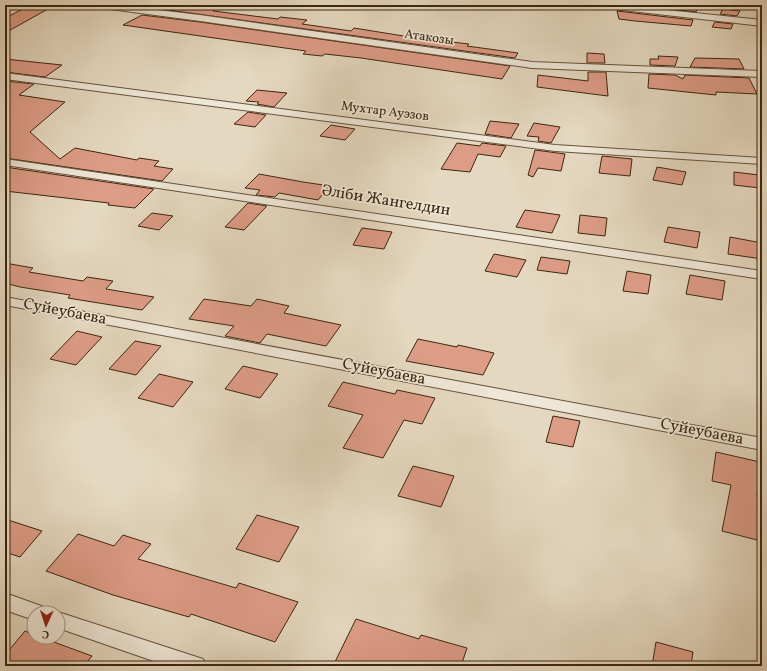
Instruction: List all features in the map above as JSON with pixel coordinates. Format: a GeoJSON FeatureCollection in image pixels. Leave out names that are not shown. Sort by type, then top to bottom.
{"type":"FeatureCollection","features":[{"type":"Feature","properties":{"kind":"street"},"geometry":{"type":"LineString","coordinates":[[5,7],[9,5]]}},
{"type":"Feature","properties":{"kind":"street","name":"Атакозы"},"geometry":{"type":"LineString","coordinates":[[95,5],[200,18],[532,65],[762,74]]}},
{"type":"Feature","properties":{"kind":"street"},"geometry":{"type":"LineString","coordinates":[[596,5],[762,23]]}},
{"type":"Feature","properties":{"kind":"street","name":"Мухтар Ауэзов"},"geometry":{"type":"LineString","coordinates":[[5,76],[554,148],[762,161]]}},
{"type":"Feature","properties":{"kind":"street","name":"Әліби Жангелдин"},"geometry":{"type":"LineString","coordinates":[[5,162],[762,275]]}},
{"type":"Feature","properties":{"kind":"street","name":"Суйеубаева"},"geometry":{"type":"LineString","coordinates":[[5,301],[762,444]]}},
{"type":"Feature","properties":{"kind":"street"},"geometry":{"type":"LineString","coordinates":[[5,601],[26,609]]}},
{"type":"Feature","properties":{"kind":"street"},"geometry":{"type":"LineString","coordinates":[[66,623],[195,666]]}},
{"type":"Feature","properties":{"kind":"building"},"geometry":{"type":"Polygon","coordinates":[[[31,5],[55,5],[5,33],[5,18],[31,5]]]}},
{"type":"Feature","properties":{"kind":"building"},"geometry":{"type":"Polygon","coordinates":[[[159,5],[189,5],[217,8],[213,11],[278,19],[280,17],[307,20],[302,24],[351,31],[354,28],[422,39],[424,37],[445,39],[443,41],[518,53],[515,58],[154,8],[159,5]]]}},
{"type":"Feature","properties":{"kind":"building"},"geometry":{"type":"Polygon","coordinates":[[[633,5],[699,5],[696,12],[633,5]]]}},
{"type":"Feature","properties":{"kind":"building"},"geometry":{"type":"Polygon","coordinates":[[[723,9],[740,11],[737,16],[720,14],[723,9]]]}},
{"type":"Feature","properties":{"kind":"building"},"geometry":{"type":"Polygon","coordinates":[[[617,11],[693,20],[691,26],[635,21],[619,19],[617,11]]]}},
{"type":"Feature","properties":{"kind":"building"},"geometry":{"type":"Polygon","coordinates":[[[142,15],[510,66],[502,79],[361,58],[325,54],[322,56],[303,54],[306,51],[123,25],[142,15]]]}},
{"type":"Feature","properties":{"kind":"building"},"geometry":{"type":"Polygon","coordinates":[[[715,22],[733,24],[731,29],[712,27],[715,22]]]}},
{"type":"Feature","properties":{"kind":"building"},"geometry":{"type":"Polygon","coordinates":[[[587,53],[604,54],[605,63],[587,63],[587,53]]]}},
{"type":"Feature","properties":{"kind":"building"},"geometry":{"type":"Polygon","coordinates":[[[658,56],[678,57],[675,66],[650,65],[650,59],[659,59],[658,56]]]}},
{"type":"Feature","properties":{"kind":"building"},"geometry":{"type":"Polygon","coordinates":[[[695,58],[739,59],[744,69],[690,67],[695,58]]]}},
{"type":"Feature","properties":{"kind":"building"},"geometry":{"type":"Polygon","coordinates":[[[5,59],[62,65],[45,77],[5,72],[5,59]]]}},
{"type":"Feature","properties":{"kind":"building"},"geometry":{"type":"Polygon","coordinates":[[[588,72],[606,72],[608,96],[537,87],[538,75],[588,81],[588,72]]]}},
{"type":"Feature","properties":{"kind":"building"},"geometry":{"type":"Polygon","coordinates":[[[649,74],[675,75],[683,79],[685,75],[749,78],[757,94],[716,92],[716,95],[648,88],[649,74]]]}},
{"type":"Feature","properties":{"kind":"building"},"geometry":{"type":"Polygon","coordinates":[[[5,81],[34,84],[19,95],[65,102],[30,132],[60,159],[75,148],[137,160],[139,158],[159,161],[154,166],[173,169],[162,181],[5,158],[5,81]]]}},
{"type":"Feature","properties":{"kind":"building"},"geometry":{"type":"Polygon","coordinates":[[[257,90],[287,93],[274,107],[257,104],[259,102],[246,101],[257,90]]]}},
{"type":"Feature","properties":{"kind":"building"},"geometry":{"type":"Polygon","coordinates":[[[248,112],[266,115],[255,127],[234,124],[248,112]]]}},
{"type":"Feature","properties":{"kind":"building"},"geometry":{"type":"Polygon","coordinates":[[[490,121],[519,124],[511,138],[485,134],[490,121]]]}},
{"type":"Feature","properties":{"kind":"building"},"geometry":{"type":"Polygon","coordinates":[[[534,123],[560,127],[551,143],[538,141],[539,137],[527,136],[534,123]]]}},
{"type":"Feature","properties":{"kind":"building"},"geometry":{"type":"Polygon","coordinates":[[[331,125],[355,129],[345,140],[320,136],[331,125]]]}},
{"type":"Feature","properties":{"kind":"building"},"geometry":{"type":"Polygon","coordinates":[[[457,143],[480,146],[482,143],[506,146],[500,157],[478,154],[470,172],[441,169],[457,143]]]}},
{"type":"Feature","properties":{"kind":"building"},"geometry":{"type":"Polygon","coordinates":[[[535,150],[565,154],[561,171],[538,168],[533,177],[528,175],[535,150]]]}},
{"type":"Feature","properties":{"kind":"building"},"geometry":{"type":"Polygon","coordinates":[[[602,156],[632,159],[630,176],[599,173],[602,156]]]}},
{"type":"Feature","properties":{"kind":"building"},"geometry":{"type":"Polygon","coordinates":[[[5,167],[154,189],[135,208],[108,205],[109,203],[5,191],[5,167]]]}},
{"type":"Feature","properties":{"kind":"building"},"geometry":{"type":"Polygon","coordinates":[[[657,167],[686,172],[682,185],[653,180],[657,167]]]}},
{"type":"Feature","properties":{"kind":"building"},"geometry":{"type":"Polygon","coordinates":[[[734,172],[759,175],[760,188],[734,185],[734,172]]]}},
{"type":"Feature","properties":{"kind":"building"},"geometry":{"type":"Polygon","coordinates":[[[259,174],[330,186],[318,200],[279,193],[275,197],[256,195],[260,190],[245,188],[259,174]]]}},
{"type":"Feature","properties":{"kind":"building"},"geometry":{"type":"Polygon","coordinates":[[[248,203],[267,206],[244,230],[225,227],[248,203]]]}},
{"type":"Feature","properties":{"kind":"building"},"geometry":{"type":"Polygon","coordinates":[[[525,210],[560,215],[552,233],[516,227],[525,210]]]}},
{"type":"Feature","properties":{"kind":"building"},"geometry":{"type":"Polygon","coordinates":[[[152,213],[173,216],[159,230],[138,226],[152,213]]]}},
{"type":"Feature","properties":{"kind":"building"},"geometry":{"type":"Polygon","coordinates":[[[580,215],[607,218],[605,236],[578,233],[580,215]]]}},
{"type":"Feature","properties":{"kind":"building"},"geometry":{"type":"Polygon","coordinates":[[[668,227],[700,232],[697,248],[664,242],[668,227]]]}},
{"type":"Feature","properties":{"kind":"building"},"geometry":{"type":"Polygon","coordinates":[[[362,228],[392,232],[384,249],[353,245],[362,228]]]}},
{"type":"Feature","properties":{"kind":"building"},"geometry":{"type":"Polygon","coordinates":[[[730,237],[762,243],[762,259],[728,254],[730,237]]]}},
{"type":"Feature","properties":{"kind":"building"},"geometry":{"type":"Polygon","coordinates":[[[494,254],[526,260],[517,277],[485,271],[494,254]]]}},
{"type":"Feature","properties":{"kind":"building"},"geometry":{"type":"Polygon","coordinates":[[[541,257],[570,261],[567,274],[537,270],[541,257]]]}},
{"type":"Feature","properties":{"kind":"building"},"geometry":{"type":"Polygon","coordinates":[[[5,263],[33,268],[29,272],[83,281],[87,277],[113,281],[106,289],[154,297],[142,310],[68,298],[70,295],[20,287],[5,283],[5,263]]]}},
{"type":"Feature","properties":{"kind":"building"},"geometry":{"type":"Polygon","coordinates":[[[627,271],[651,275],[648,294],[623,291],[627,271]]]}},
{"type":"Feature","properties":{"kind":"building"},"geometry":{"type":"Polygon","coordinates":[[[690,275],[725,281],[722,300],[686,294],[690,275]]]}},
{"type":"Feature","properties":{"kind":"building"},"geometry":{"type":"Polygon","coordinates":[[[204,299],[251,306],[257,299],[289,306],[284,313],[341,325],[326,346],[267,334],[260,343],[225,336],[234,326],[189,319],[204,299]]]}},
{"type":"Feature","properties":{"kind":"building"},"geometry":{"type":"Polygon","coordinates":[[[77,331],[102,337],[76,365],[50,359],[77,331]]]}},
{"type":"Feature","properties":{"kind":"building"},"geometry":{"type":"Polygon","coordinates":[[[418,339],[457,347],[458,345],[494,353],[483,375],[406,361],[418,339]]]}},
{"type":"Feature","properties":{"kind":"building"},"geometry":{"type":"Polygon","coordinates":[[[135,341],[161,346],[136,375],[109,369],[135,341]]]}},
{"type":"Feature","properties":{"kind":"building"},"geometry":{"type":"Polygon","coordinates":[[[243,366],[278,374],[260,398],[225,389],[243,366]]]}},
{"type":"Feature","properties":{"kind":"building"},"geometry":{"type":"Polygon","coordinates":[[[159,374],[193,382],[173,407],[138,398],[159,374]]]}},
{"type":"Feature","properties":{"kind":"building"},"geometry":{"type":"Polygon","coordinates":[[[343,382],[395,394],[397,390],[435,398],[422,424],[404,420],[383,458],[343,448],[363,415],[328,406],[343,382]]]}},
{"type":"Feature","properties":{"kind":"building"},"geometry":{"type":"Polygon","coordinates":[[[553,416],[580,421],[573,447],[546,442],[553,416]]]}},
{"type":"Feature","properties":{"kind":"building"},"geometry":{"type":"Polygon","coordinates":[[[716,452],[760,462],[757,496],[762,497],[762,507],[757,540],[722,531],[731,485],[712,481],[716,452]]]}},
{"type":"Feature","properties":{"kind":"building"},"geometry":{"type":"Polygon","coordinates":[[[413,466],[454,476],[441,507],[398,496],[413,466]]]}},
{"type":"Feature","properties":{"kind":"building"},"geometry":{"type":"Polygon","coordinates":[[[257,515],[299,527],[279,562],[236,549],[257,515]]]}},
{"type":"Feature","properties":{"kind":"building"},"geometry":{"type":"Polygon","coordinates":[[[5,519],[42,531],[20,557],[5,552],[5,519]]]}},
{"type":"Feature","properties":{"kind":"building"},"geometry":{"type":"Polygon","coordinates":[[[78,534],[114,546],[123,535],[151,544],[138,559],[236,588],[239,583],[298,602],[275,642],[191,614],[189,617],[113,595],[46,571],[78,534]]]}},
{"type":"Feature","properties":{"kind":"building"},"geometry":{"type":"Polygon","coordinates":[[[356,619],[419,639],[421,635],[467,648],[461,666],[333,666],[356,619]]]}},
{"type":"Feature","properties":{"kind":"building"},"geometry":{"type":"Polygon","coordinates":[[[25,631],[26,645],[62,645],[92,656],[84,666],[5,666],[5,655],[25,631]]]}},
{"type":"Feature","properties":{"kind":"building"},"geometry":{"type":"Polygon","coordinates":[[[656,642],[693,652],[691,666],[652,666],[656,642]]]}}]}
